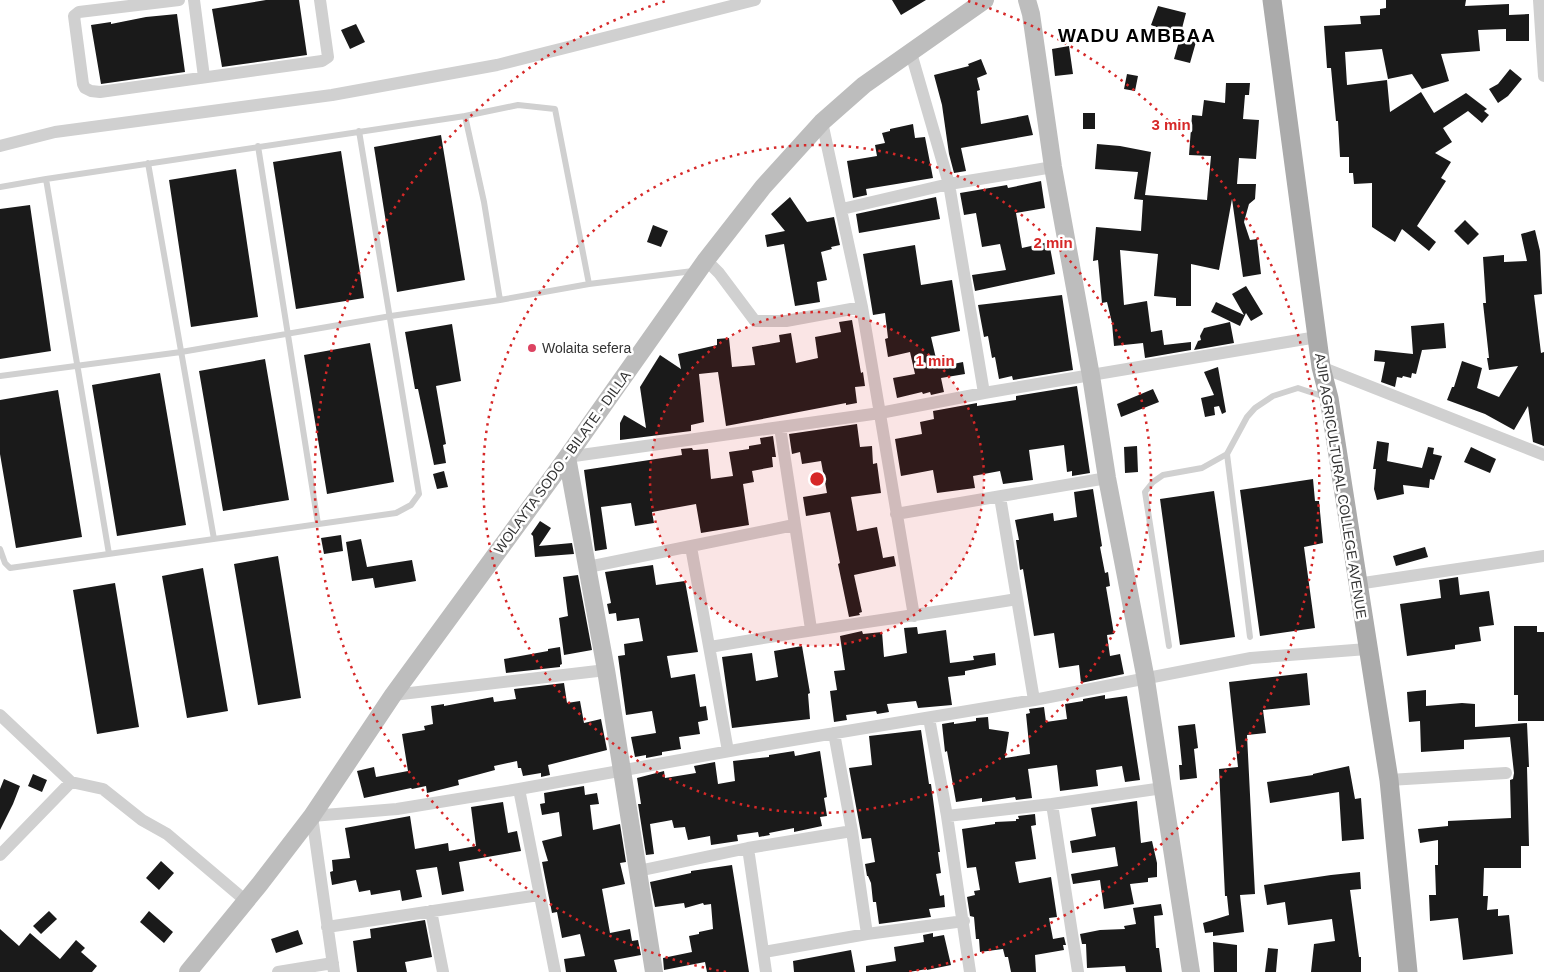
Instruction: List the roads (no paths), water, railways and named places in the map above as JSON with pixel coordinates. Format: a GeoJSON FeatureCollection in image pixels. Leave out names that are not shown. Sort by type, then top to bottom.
{"type":"FeatureCollection","features":[{"type":"Feature","properties":{"kind":"main road","name":"WOLAYTA SODO - BILATE - DILLA"},"geometry":{"type":"LineString","coordinates":[[188,972],[312,816],[393,694],[568,457],[703,265],[764,187],[822,122],[864,86],[985,0]]}},
{"type":"Feature","properties":{"kind":"main road"},"geometry":{"type":"LineString","coordinates":[[1028,0],[1053,167],[1091,376],[1107,478],[1146,680],[1192,972]]}},
{"type":"Feature","properties":{"kind":"main road","name":"AJIP AGRICULTURAL COLLEGE AVENUE"},"geometry":{"type":"LineString","coordinates":[[1272,0],[1321,367],[1329,398],[1389,780],[1408,972]]}},
{"type":"Feature","properties":{"kind":"main road"},"geometry":{"type":"LineString","coordinates":[[568,457],[606,670],[654,972]]}},
{"type":"Feature","properties":{"kind":"street"},"geometry":{"type":"LineString","coordinates":[[178,0],[83,10],[74,16],[83,84],[86,88],[91,91],[100,92],[326,59],[328,57],[328,50],[320,0]]}},
{"type":"Feature","properties":{"kind":"street"},"geometry":{"type":"LineString","coordinates":[[194,0],[204,77]]}},
{"type":"Feature","properties":{"kind":"street"},"geometry":{"type":"LineString","coordinates":[[0,146],[56,132],[332,95],[497,65],[755,0]]}},
{"type":"Feature","properties":{"kind":"street"},"geometry":{"type":"LineString","coordinates":[[1539,0],[1544,76]]}},
{"type":"Feature","properties":{"kind":"street"},"geometry":{"type":"LineString","coordinates":[[911,53],[949,184],[984,393]]}},
{"type":"Feature","properties":{"kind":"street"},"geometry":{"type":"LineString","coordinates":[[822,122],[862,307],[914,616]]}},
{"type":"Feature","properties":{"kind":"street"},"geometry":{"type":"LineString","coordinates":[[842,209],[949,184],[1053,167]]}},
{"type":"Feature","properties":{"kind":"street"},"geometry":{"type":"LineString","coordinates":[[703,265],[719,273],[755,321],[786,320],[862,307]]}},
{"type":"Feature","properties":{"kind":"street"},"geometry":{"type":"LineString","coordinates":[[568,457],[880,413],[984,393],[1317,336]]}},
{"type":"Feature","properties":{"kind":"street"},"geometry":{"type":"LineString","coordinates":[[1321,367],[1544,455]]}},
{"type":"Feature","properties":{"kind":"street"},"geometry":{"type":"LineString","coordinates":[[780,427],[811,630]]}},
{"type":"Feature","properties":{"kind":"street"},"geometry":{"type":"LineString","coordinates":[[896,514],[1107,478]]}},
{"type":"Feature","properties":{"kind":"street"},"geometry":{"type":"LineString","coordinates":[[1000,497],[1034,700]]}},
{"type":"Feature","properties":{"kind":"street"},"geometry":{"type":"LineString","coordinates":[[588,567],[794,525]]}},
{"type":"Feature","properties":{"kind":"street"},"geometry":{"type":"LineString","coordinates":[[691,547],[728,751]]}},
{"type":"Feature","properties":{"kind":"street"},"geometry":{"type":"LineString","coordinates":[[1357,584],[1544,556]]}},
{"type":"Feature","properties":{"kind":"street"},"geometry":{"type":"LineString","coordinates":[[710,647],[1017,599]]}},
{"type":"Feature","properties":{"kind":"street"},"geometry":{"type":"LineString","coordinates":[[278,972],[333,968],[312,816],[397,809],[519,789],[621,769],[1146,680],[1251,658],[1367,649]]}},
{"type":"Feature","properties":{"kind":"street"},"geometry":{"type":"LineString","coordinates":[[393,694],[606,670]]}},
{"type":"Feature","properties":{"kind":"street"},"geometry":{"type":"LineString","coordinates":[[0,715],[71,782],[103,789],[142,820],[167,834],[246,901]]}},
{"type":"Feature","properties":{"kind":"street"},"geometry":{"type":"LineString","coordinates":[[929,718],[947,816],[970,972]]}},
{"type":"Feature","properties":{"kind":"street"},"geometry":{"type":"LineString","coordinates":[[834,733],[852,831],[867,934]]}},
{"type":"Feature","properties":{"kind":"street"},"geometry":{"type":"LineString","coordinates":[[1389,780],[1506,773]]}},
{"type":"Feature","properties":{"kind":"street"},"geometry":{"type":"LineString","coordinates":[[0,855],[71,782]]}},
{"type":"Feature","properties":{"kind":"street"},"geometry":{"type":"LineString","coordinates":[[947,816],[1052,804],[1164,788]]}},
{"type":"Feature","properties":{"kind":"street"},"geometry":{"type":"LineString","coordinates":[[519,789],[556,972]]}},
{"type":"Feature","properties":{"kind":"street"},"geometry":{"type":"LineString","coordinates":[[1052,804],[1078,972]]}},
{"type":"Feature","properties":{"kind":"street"},"geometry":{"type":"LineString","coordinates":[[638,871],[748,848],[852,831]]}},
{"type":"Feature","properties":{"kind":"street"},"geometry":{"type":"LineString","coordinates":[[748,848],[766,972]]}},
{"type":"Feature","properties":{"kind":"street"},"geometry":{"type":"LineString","coordinates":[[327,927],[539,895]]}},
{"type":"Feature","properties":{"kind":"street"},"geometry":{"type":"LineString","coordinates":[[430,911],[443,972]]}},
{"type":"Feature","properties":{"kind":"street"},"geometry":{"type":"LineString","coordinates":[[764,952],[867,934],[964,922]]}},
{"type":"Feature","properties":{"kind":"lane"},"geometry":{"type":"LineString","coordinates":[[0,187],[359,130],[465,116],[518,105],[555,109],[589,284]]}},
{"type":"Feature","properties":{"kind":"lane"},"geometry":{"type":"LineString","coordinates":[[465,116],[484,202],[500,300]]}},
{"type":"Feature","properties":{"kind":"lane"},"geometry":{"type":"LineString","coordinates":[[0,549],[5,563],[10,568],[396,513],[411,505],[419,494],[359,130]]}},
{"type":"Feature","properties":{"kind":"lane"},"geometry":{"type":"LineString","coordinates":[[258,146],[318,524]]}},
{"type":"Feature","properties":{"kind":"lane"},"geometry":{"type":"LineString","coordinates":[[148,163],[214,539]]}},
{"type":"Feature","properties":{"kind":"lane"},"geometry":{"type":"LineString","coordinates":[[46,179],[108,554]]}},
{"type":"Feature","properties":{"kind":"lane"},"geometry":{"type":"LineString","coordinates":[[0,376],[181,352],[703,265]]}},
{"type":"Feature","properties":{"kind":"lane"},"geometry":{"type":"LineString","coordinates":[[1169,646],[1145,492],[1153,482],[1163,475],[1202,468],[1227,454],[1254,408],[1273,396],[1298,388],[1329,398]]}},
{"type":"Feature","properties":{"kind":"lane"},"geometry":{"type":"LineString","coordinates":[[1227,454],[1250,637]]}},
{"type":"Feature","properties":{"kind":"place","name":"Wolaita sefera"},"geometry":{"type":"Point","coordinates":[532,348]}},
{"type":"Feature","properties":{"kind":"district","name":"WADU AMBBAA"},"geometry":{"type":"Point","coordinates":[1137,35]}}]}
